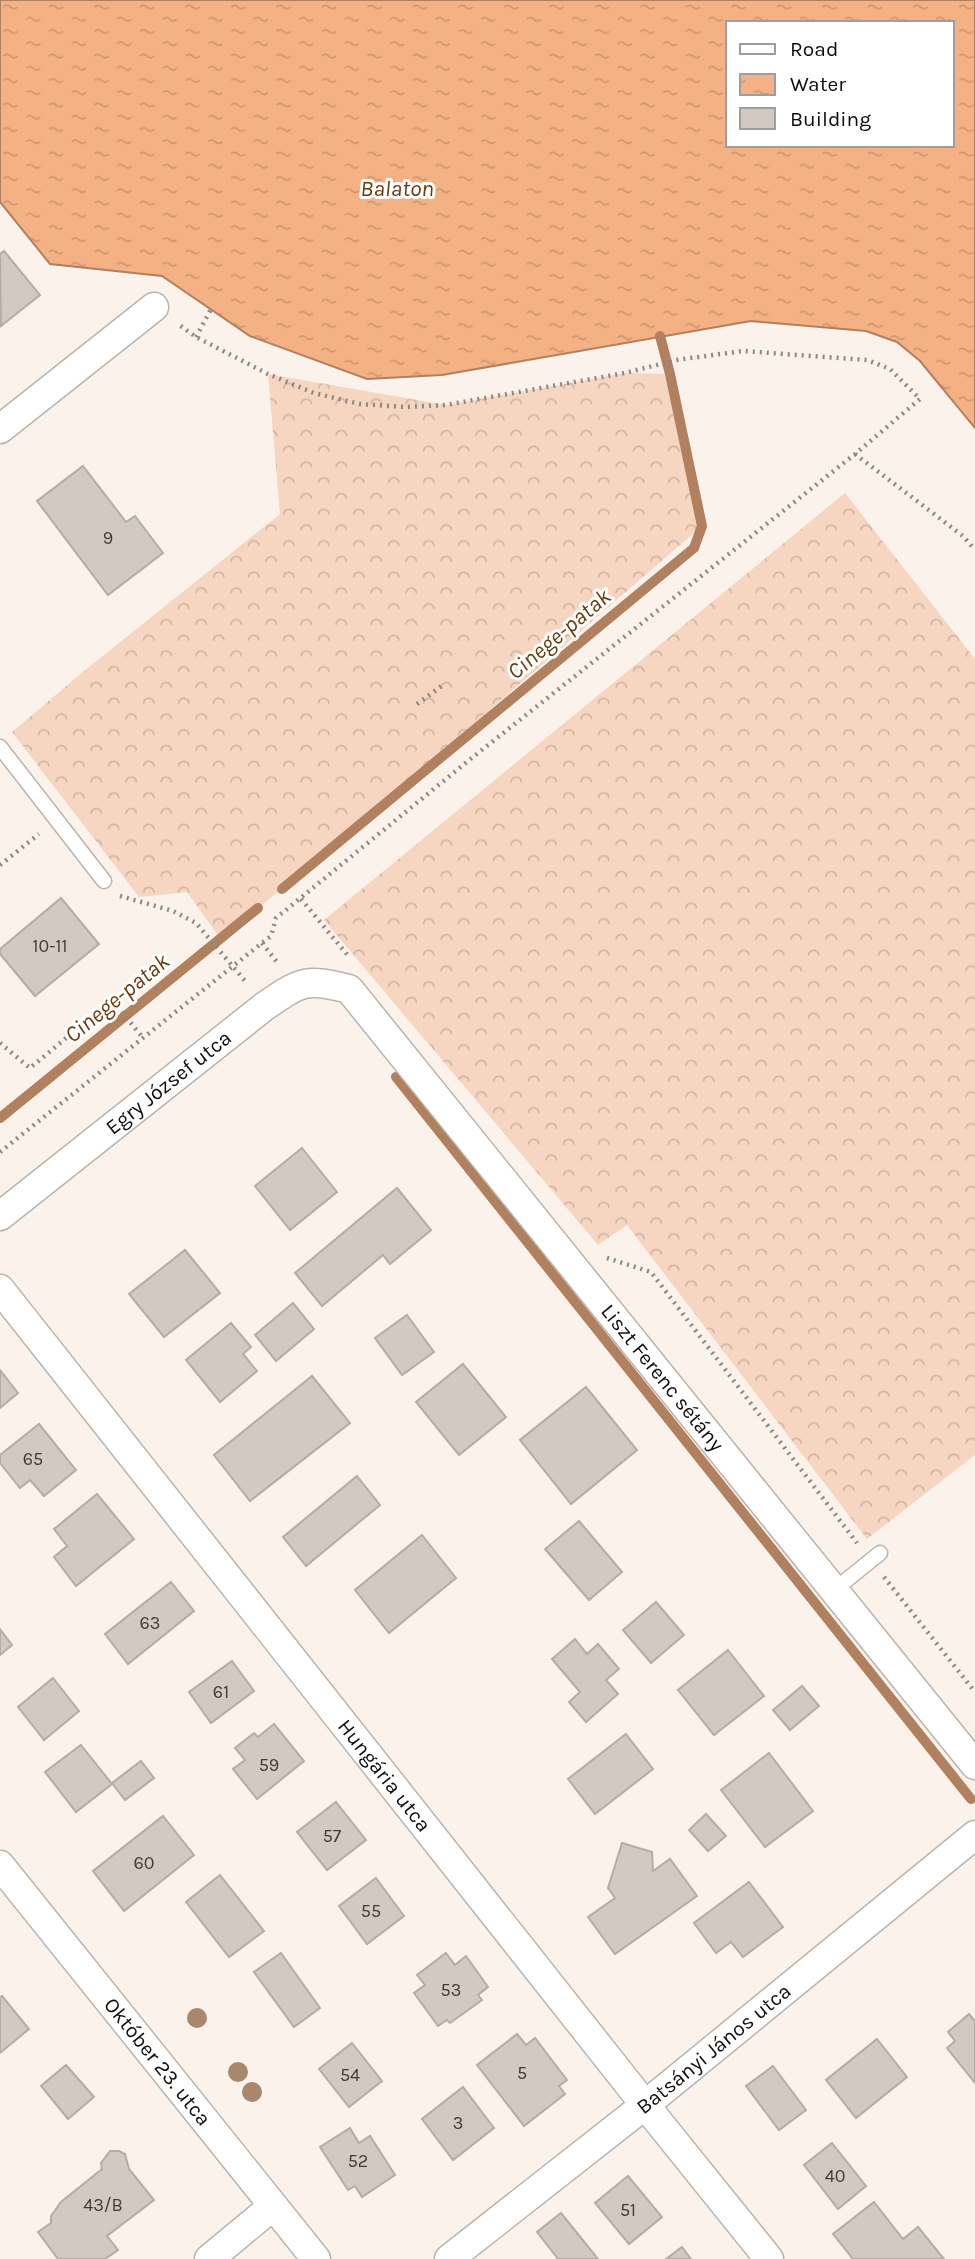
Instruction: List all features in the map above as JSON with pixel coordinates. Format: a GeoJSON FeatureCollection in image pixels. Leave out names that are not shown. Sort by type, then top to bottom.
{"type":"FeatureCollection","features":[{"type":"Feature","properties":{"kind":"street"},"geometry":{"type":"LineString","coordinates":[[0,429],[154,307]]}},
{"type":"Feature","properties":{"kind":"street","name":"Egry József utca"},"geometry":{"type":"LineString","coordinates":[[0,1216],[285,992],[295,986],[352,976]]}},
{"type":"Feature","properties":{"kind":"street","name":"Liszt Ferenc sétány"},"geometry":{"type":"LineString","coordinates":[[352,976],[833,1591],[975,1765]]}},
{"type":"Feature","properties":{"kind":"street","name":"Hungária utca"},"geometry":{"type":"LineString","coordinates":[[0,1289],[769,2259]]}},
{"type":"Feature","properties":{"kind":"street","name":"Batsányi János utca"},"geometry":{"type":"LineString","coordinates":[[449,2259],[645,2105],[975,1835]]}},
{"type":"Feature","properties":{"kind":"street","name":"Október 23. utca"},"geometry":{"type":"LineString","coordinates":[[0,1865],[316,2259]]}},
{"type":"Feature","properties":{"kind":"street"},"geometry":{"type":"LineString","coordinates":[[209,2259],[273,2206]]}},
{"type":"Feature","properties":{"kind":"lane"},"geometry":{"type":"LineString","coordinates":[[0,747],[104,881]]}},
{"type":"Feature","properties":{"kind":"lane"},"geometry":{"type":"LineString","coordinates":[[833,1591],[875,1557]]}},
{"type":"Feature","properties":{"kind":"path"},"geometry":{"type":"LineString","coordinates":[[0,1152],[271,936],[276,918],[920,399],[890,369],[867,360],[743,351],[676,360],[446,405],[406,407],[360,404],[314,393],[268,374],[196,337],[154,307]]}},
{"type":"Feature","properties":{"kind":"path"},"geometry":{"type":"LineString","coordinates":[[196,337],[211,309]]}},
{"type":"Feature","properties":{"kind":"path"},"geometry":{"type":"LineString","coordinates":[[855,454],[963,536],[975,550]]}},
{"type":"Feature","properties":{"kind":"path"},"geometry":{"type":"LineString","coordinates":[[417,704],[443,685]]}},
{"type":"Feature","properties":{"kind":"path"},"geometry":{"type":"LineString","coordinates":[[0,864],[57,821]]}},
{"type":"Feature","properties":{"kind":"path"},"geometry":{"type":"LineString","coordinates":[[104,881],[120,897],[173,911],[196,923],[227,958]]}},
{"type":"Feature","properties":{"kind":"path"},"geometry":{"type":"LineString","coordinates":[[302,899],[352,976]]}},
{"type":"Feature","properties":{"kind":"path"},"geometry":{"type":"LineString","coordinates":[[0,1043],[30,1068],[112,1000],[144,1039]]}},
{"type":"Feature","properties":{"kind":"path"},"geometry":{"type":"LineString","coordinates":[[604,1257],[651,1272],[875,1557],[975,1692]]}},
{"type":"Feature","properties":{"kind":"green space"},"geometry":{"type":"Polygon","coordinates":[[[625,373],[670,374],[702,526],[291,882],[220,938],[187,892],[139,897],[12,732],[280,514],[268,374],[446,405],[625,373]]]}},
{"type":"Feature","properties":{"kind":"green space"},"geometry":{"type":"Polygon","coordinates":[[[845,493],[975,659],[975,1455],[867,1539],[627,1225],[598,1245],[324,920],[845,493]]]}},
{"type":"Feature","properties":{"kind":"water","name":"Balaton"},"geometry":{"type":"Polygon","coordinates":[[[0,0],[975,0],[975,428],[920,361],[897,342],[866,331],[751,321],[442,375],[367,379],[250,336],[162,276],[50,264],[0,202],[0,0]]]}},
{"type":"Feature","properties":{"kind":"building"},"geometry":{"type":"Polygon","coordinates":[[[4,251],[40,295],[1,326],[0,254],[4,251]]]}},
{"type":"Feature","properties":{"kind":"building"},"geometry":{"type":"Polygon","coordinates":[[[83,466],[126,522],[135,516],[163,553],[108,595],[37,501],[83,466]]]}},
{"type":"Feature","properties":{"kind":"building"},"geometry":{"type":"Polygon","coordinates":[[[61,898],[99,944],[35,996],[0,954],[0,949],[61,898]]]}},
{"type":"Feature","properties":{"kind":"building"},"geometry":{"type":"Polygon","coordinates":[[[302,1148],[337,1192],[290,1230],[255,1186],[302,1148]]]}},
{"type":"Feature","properties":{"kind":"building"},"geometry":{"type":"Polygon","coordinates":[[[397,1188],[431,1230],[390,1264],[383,1255],[322,1306],[295,1273],[397,1188]]]}},
{"type":"Feature","properties":{"kind":"building"},"geometry":{"type":"Polygon","coordinates":[[[185,1250],[220,1293],[164,1337],[129,1294],[185,1250]]]}},
{"type":"Feature","properties":{"kind":"building"},"geometry":{"type":"Polygon","coordinates":[[[293,1303],[314,1329],[276,1361],[255,1335],[293,1303]]]}},
{"type":"Feature","properties":{"kind":"building"},"geometry":{"type":"Polygon","coordinates":[[[407,1315],[434,1352],[402,1375],[375,1338],[407,1315]]]}},
{"type":"Feature","properties":{"kind":"building"},"geometry":{"type":"Polygon","coordinates":[[[231,1323],[251,1347],[243,1354],[257,1371],[220,1402],[186,1360],[231,1323]]]}},
{"type":"Feature","properties":{"kind":"building"},"geometry":{"type":"Polygon","coordinates":[[[463,1364],[506,1417],[459,1455],[416,1402],[463,1364]]]}},
{"type":"Feature","properties":{"kind":"building"},"geometry":{"type":"Polygon","coordinates":[[[0,1370],[18,1393],[0,1408],[0,1370]]]}},
{"type":"Feature","properties":{"kind":"building"},"geometry":{"type":"Polygon","coordinates":[[[312,1376],[350,1423],[250,1501],[214,1455],[312,1376]]]}},
{"type":"Feature","properties":{"kind":"building"},"geometry":{"type":"Polygon","coordinates":[[[586,1387],[637,1450],[571,1504],[520,1440],[586,1387]]]}},
{"type":"Feature","properties":{"kind":"building"},"geometry":{"type":"Polygon","coordinates":[[[39,1424],[76,1470],[44,1496],[30,1480],[20,1488],[0,1463],[0,1455],[39,1424]]]}},
{"type":"Feature","properties":{"kind":"building"},"geometry":{"type":"Polygon","coordinates":[[[357,1476],[380,1505],[306,1566],[283,1537],[357,1476]]]}},
{"type":"Feature","properties":{"kind":"building"},"geometry":{"type":"Polygon","coordinates":[[[97,1494],[134,1539],[76,1586],[54,1557],[67,1546],[54,1529],[97,1494]]]}},
{"type":"Feature","properties":{"kind":"building"},"geometry":{"type":"Polygon","coordinates":[[[579,1521],[622,1572],[589,1600],[545,1549],[579,1521]]]}},
{"type":"Feature","properties":{"kind":"building"},"geometry":{"type":"Polygon","coordinates":[[[422,1535],[456,1578],[389,1633],[355,1590],[422,1535]]]}},
{"type":"Feature","properties":{"kind":"building"},"geometry":{"type":"Polygon","coordinates":[[[171,1582],[194,1611],[128,1664],[105,1634],[171,1582]]]}},
{"type":"Feature","properties":{"kind":"building"},"geometry":{"type":"Polygon","coordinates":[[[656,1602],[684,1635],[651,1663],[623,1630],[656,1602]]]}},
{"type":"Feature","properties":{"kind":"building"},"geometry":{"type":"Polygon","coordinates":[[[0,1629],[12,1645],[0,1655],[0,1629]]]}},
{"type":"Feature","properties":{"kind":"building"},"geometry":{"type":"Polygon","coordinates":[[[575,1639],[587,1654],[598,1644],[619,1669],[606,1680],[618,1694],[586,1722],[569,1702],[580,1692],[552,1659],[575,1639]]]}},
{"type":"Feature","properties":{"kind":"building"},"geometry":{"type":"Polygon","coordinates":[[[728,1650],[764,1696],[714,1735],[678,1690],[728,1650]]]}},
{"type":"Feature","properties":{"kind":"building"},"geometry":{"type":"Polygon","coordinates":[[[232,1661],[254,1691],[211,1723],[189,1692],[232,1661]]]}},
{"type":"Feature","properties":{"kind":"building"},"geometry":{"type":"Polygon","coordinates":[[[53,1678],[79,1711],[44,1740],[18,1707],[53,1678]]]}},
{"type":"Feature","properties":{"kind":"building"},"geometry":{"type":"Polygon","coordinates":[[[802,1686],[819,1706],[790,1730],[773,1710],[802,1686]]]}},
{"type":"Feature","properties":{"kind":"building"},"geometry":{"type":"Polygon","coordinates":[[[274,1724],[304,1761],[257,1799],[233,1769],[245,1760],[235,1748],[254,1733],[258,1737],[274,1724]]]}},
{"type":"Feature","properties":{"kind":"building"},"geometry":{"type":"Polygon","coordinates":[[[626,1734],[653,1769],[595,1814],[568,1779],[626,1734]]]}},
{"type":"Feature","properties":{"kind":"building"},"geometry":{"type":"Polygon","coordinates":[[[81,1745],[112,1784],[76,1812],[45,1772],[81,1745]]]}},
{"type":"Feature","properties":{"kind":"building"},"geometry":{"type":"Polygon","coordinates":[[[769,1753],[813,1811],[765,1847],[721,1790],[769,1753]]]}},
{"type":"Feature","properties":{"kind":"building"},"geometry":{"type":"Polygon","coordinates":[[[141,1761],[154,1778],[125,1800],[112,1783],[141,1761]]]}},
{"type":"Feature","properties":{"kind":"building"},"geometry":{"type":"Polygon","coordinates":[[[336,1802],[366,1840],[327,1870],[297,1832],[336,1802]]]}},
{"type":"Feature","properties":{"kind":"building"},"geometry":{"type":"Polygon","coordinates":[[[706,1814],[726,1836],[708,1851],[689,1830],[706,1814]]]}},
{"type":"Feature","properties":{"kind":"building"},"geometry":{"type":"Polygon","coordinates":[[[163,1816],[194,1855],[124,1911],[93,1871],[163,1816]]]}},
{"type":"Feature","properties":{"kind":"building"},"geometry":{"type":"Polygon","coordinates":[[[622,1843],[652,1852],[653,1871],[670,1859],[697,1896],[615,1954],[588,1917],[615,1898],[608,1888],[622,1843]]]}},
{"type":"Feature","properties":{"kind":"building"},"geometry":{"type":"Polygon","coordinates":[[[220,1875],[264,1931],[229,1957],[186,1902],[220,1875]]]}},
{"type":"Feature","properties":{"kind":"building"},"geometry":{"type":"Polygon","coordinates":[[[376,1878],[404,1916],[367,1944],[339,1906],[376,1878]]]}},
{"type":"Feature","properties":{"kind":"building"},"geometry":{"type":"Polygon","coordinates":[[[749,1882],[783,1927],[743,1957],[731,1942],[716,1953],[694,1923],[749,1882]]]}},
{"type":"Feature","properties":{"kind":"building"},"geometry":{"type":"Polygon","coordinates":[[[281,1953],[320,2008],[294,2027],[254,1972],[281,1953]]]}},
{"type":"Feature","properties":{"kind":"building"},"geometry":{"type":"Polygon","coordinates":[[[446,1953],[455,1965],[466,1956],[488,1987],[478,1995],[482,2000],[450,2023],[447,2020],[438,2026],[414,1993],[425,1985],[417,1975],[446,1953]]]}},
{"type":"Feature","properties":{"kind":"building"},"geometry":{"type":"Polygon","coordinates":[[[2,1996],[29,2029],[0,2053],[0,1997],[2,1996]]]}},
{"type":"Feature","properties":{"kind":"building"},"geometry":{"type":"Polygon","coordinates":[[[969,2014],[975,2021],[975,2083],[947,2048],[955,2041],[948,2032],[969,2014]]]}},
{"type":"Feature","properties":{"kind":"building"},"geometry":{"type":"Polygon","coordinates":[[[517,2034],[526,2045],[535,2038],[567,2080],[559,2086],[565,2094],[524,2126],[477,2065],[517,2034]]]}},
{"type":"Feature","properties":{"kind":"building"},"geometry":{"type":"Polygon","coordinates":[[[877,2039],[907,2077],[856,2118],[826,2080],[877,2039]]]}},
{"type":"Feature","properties":{"kind":"building"},"geometry":{"type":"Polygon","coordinates":[[[352,2043],[382,2081],[349,2107],[319,2069],[352,2043]]]}},
{"type":"Feature","properties":{"kind":"building"},"geometry":{"type":"Polygon","coordinates":[[[66,2065],[94,2097],[68,2119],[41,2086],[66,2065]]]}},
{"type":"Feature","properties":{"kind":"building"},"geometry":{"type":"Polygon","coordinates":[[[773,2066],[806,2110],[779,2130],[746,2086],[773,2066]]]}},
{"type":"Feature","properties":{"kind":"building"},"geometry":{"type":"Polygon","coordinates":[[[463,2087],[494,2128],[453,2160],[422,2119],[463,2087]]]}},
{"type":"Feature","properties":{"kind":"building"},"geometry":{"type":"Polygon","coordinates":[[[350,2128],[359,2143],[370,2136],[395,2175],[362,2197],[355,2186],[348,2190],[320,2147],[350,2128]]]}},
{"type":"Feature","properties":{"kind":"building"},"geometry":{"type":"Polygon","coordinates":[[[832,2143],[866,2186],[838,2209],[804,2165],[832,2143]]]}},
{"type":"Feature","properties":{"kind":"building"},"geometry":{"type":"Polygon","coordinates":[[[110,2151],[125,2154],[129,2169],[154,2200],[107,2236],[118,2250],[105,2259],[58,2259],[38,2232],[51,2223],[51,2216],[61,2202],[102,2169],[101,2163],[110,2151]]]}},
{"type":"Feature","properties":{"kind":"building"},"geometry":{"type":"Polygon","coordinates":[[[628,2176],[662,2217],[629,2244],[595,2203],[628,2176]]]}},
{"type":"Feature","properties":{"kind":"building"},"geometry":{"type":"Polygon","coordinates":[[[874,2202],[903,2239],[918,2227],[944,2259],[853,2259],[833,2234],[874,2202]]]}},
{"type":"Feature","properties":{"kind":"building"},"geometry":{"type":"Polygon","coordinates":[[[561,2213],[598,2259],[558,2259],[537,2232],[561,2213]]]}},
{"type":"Feature","properties":{"kind":"building"},"geometry":{"type":"Polygon","coordinates":[[[682,2247],[691,2259],[666,2259],[682,2247]]]}},
{"type":"Feature","properties":{"kind":"waterway","name":"Cinege-patak"},"geometry":{"type":"LineString","coordinates":[[282,889],[694,548],[702,526],[660,336]]}},
{"type":"Feature","properties":{"kind":"waterway","name":"Cinege-patak"},"geometry":{"type":"LineString","coordinates":[[0,1118],[258,908]]}},
{"type":"Feature","properties":{"kind":"waterway"},"geometry":{"type":"LineString","coordinates":[[396,1077],[971,1799]]}}]}
